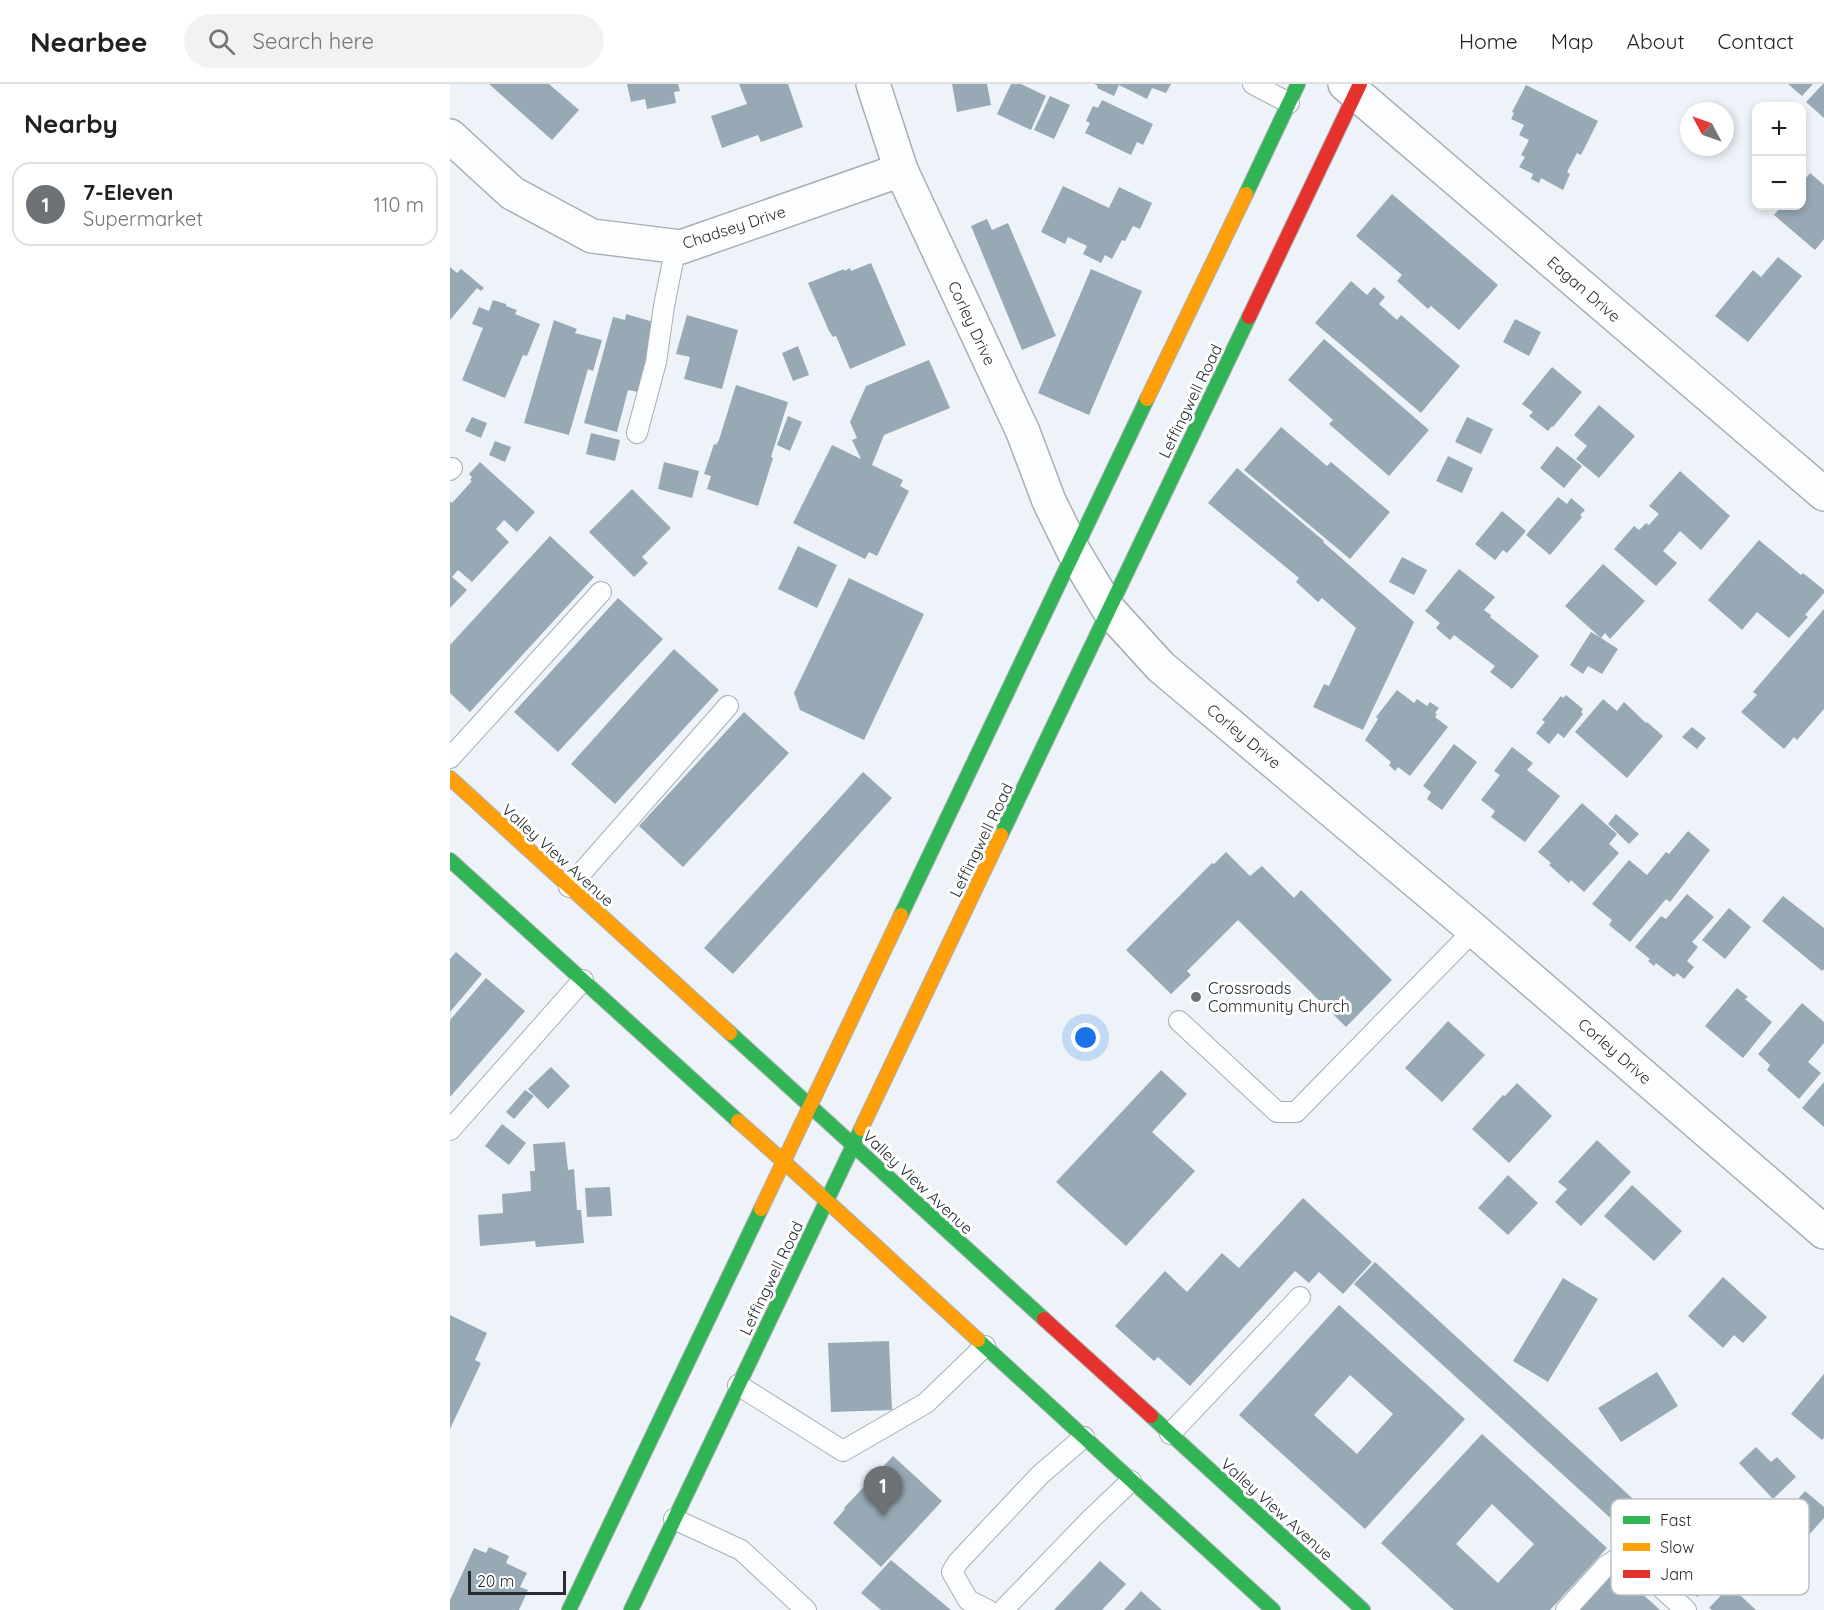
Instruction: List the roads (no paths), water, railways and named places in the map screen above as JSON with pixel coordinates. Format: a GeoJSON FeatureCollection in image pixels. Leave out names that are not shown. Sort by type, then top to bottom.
{"type":"FeatureCollection","features":[{"type":"Feature","properties":{"kind":"main road"},"geometry":{"type":"LineString","coordinates":[[569,1610],[1298,84]]}},
{"type":"Feature","properties":{"kind":"main road","name":"Leffingwell Road"},"geometry":{"type":"LineString","coordinates":[[631,1610],[1109,610],[1354,87]]}},
{"type":"Feature","properties":{"kind":"main road","name":"Valley View Avenue"},"geometry":{"type":"LineString","coordinates":[[450,778],[1363,1610]]}},
{"type":"Feature","properties":{"kind":"main road"},"geometry":{"type":"LineString","coordinates":[[450,860],[827,1199],[865,1237],[1273,1610]]}},
{"type":"Feature","properties":{"kind":"street","name":"Corley Drive"},"geometry":{"type":"LineString","coordinates":[[873,84],[902,170],[1023,432],[1049,501],[1074,552],[1109,610],[1161,667],[1474,930],[1824,1232]]}},
{"type":"Feature","properties":{"kind":"street","name":"Eagan Drive"},"geometry":{"type":"LineString","coordinates":[[1354,87],[1824,494]]}},
{"type":"Feature","properties":{"kind":"street","name":"Chadsey Drive"},"geometry":{"type":"LineString","coordinates":[[450,136],[512,193],[592,236],[681,247],[902,170]]}},
{"type":"Feature","properties":{"kind":"lane"},"geometry":{"type":"LineString","coordinates":[[1253,84],[1288,103]]}},
{"type":"Feature","properties":{"kind":"lane"},"geometry":{"type":"LineString","coordinates":[[637,433],[656,362],[676,246]]}},
{"type":"Feature","properties":{"kind":"lane"},"geometry":{"type":"LineString","coordinates":[[450,758],[601,592]]}},
{"type":"Feature","properties":{"kind":"lane"},"geometry":{"type":"LineString","coordinates":[[568,887],[728,706]]}},
{"type":"Feature","properties":{"kind":"lane"},"geometry":{"type":"LineString","coordinates":[[1179,1022],[1278,1112],[1296,1112],[1474,930]]}},
{"type":"Feature","properties":{"kind":"lane"},"geometry":{"type":"LineString","coordinates":[[450,1130],[583,980]]}},
{"type":"Feature","properties":{"kind":"lane"},"geometry":{"type":"LineString","coordinates":[[1170,1434],[1300,1297]]}},
{"type":"Feature","properties":{"kind":"lane"},"geometry":{"type":"LineString","coordinates":[[738,1385],[843,1451],[926,1403],[985,1346]]}},
{"type":"Feature","properties":{"kind":"lane"},"geometry":{"type":"LineString","coordinates":[[988,1610],[968,1600],[951,1572],[1040,1475],[1084,1437]]}},
{"type":"Feature","properties":{"kind":"lane"},"geometry":{"type":"LineString","coordinates":[[1003,1610],[1131,1480]]}},
{"type":"Feature","properties":{"kind":"lane"},"geometry":{"type":"LineString","coordinates":[[674,1519],[741,1550],[806,1610]]}},
{"type":"Feature","properties":{"kind":"lane"},"geometry":{"type":"LineString","coordinates":[[1566,1610],[1611,1563]]}},
{"type":"Feature","properties":{"kind":"lane"},"geometry":{"type":"LineString","coordinates":[[1669,1595],[1686,1610]]}},
{"type":"Feature","properties":{"kind":"place","name":"Crossroads Community Church"},"geometry":{"type":"Point","coordinates":[1196,997]}},
{"type":"Feature","properties":{"kind":"place","name":"7-Eleven"},"geometry":{"type":"Point","coordinates":[883,1516]}}]}
